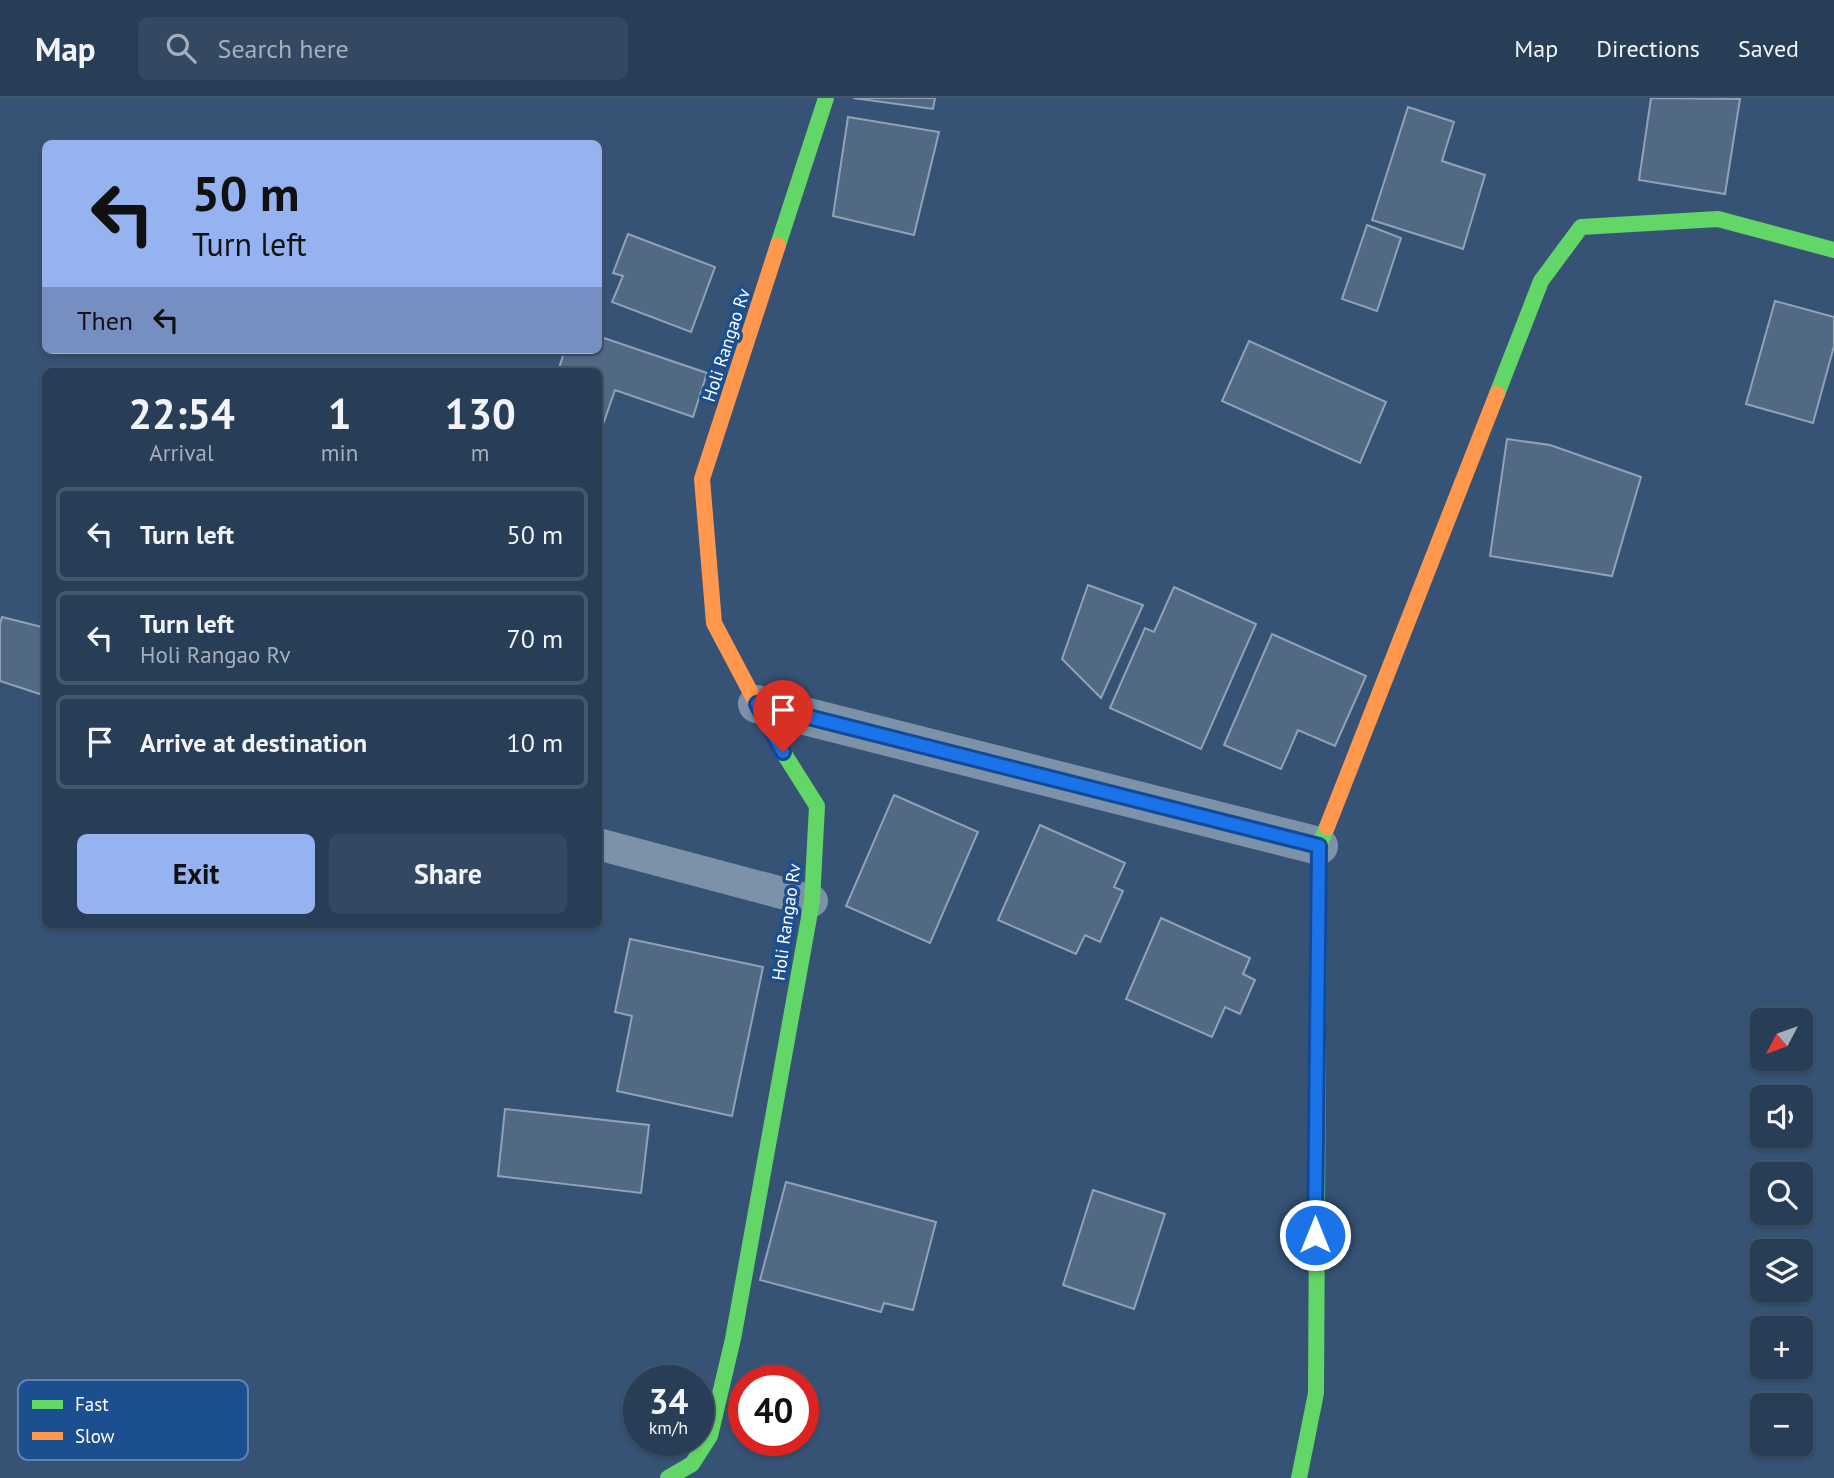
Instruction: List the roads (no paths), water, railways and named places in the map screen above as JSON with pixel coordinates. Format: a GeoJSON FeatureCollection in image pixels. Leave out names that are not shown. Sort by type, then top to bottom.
{"type":"FeatureCollection","features":[{"type":"Feature","properties":{"kind":"street","name":"Holi Rangao Rv"},"geometry":{"type":"LineString","coordinates":[[668,1478],[692,1464],[710,1436],[733,1339],[812,901],[817,806],[783,752],[714,623],[702,478],[826,98]]}},
{"type":"Feature","properties":{"kind":"street"},"geometry":{"type":"LineString","coordinates":[[1299,1478],[1316,1393],[1315,1182],[1319,846],[1541,281],[1581,227],[1718,219],[1834,250]]}},
{"type":"Feature","properties":{"kind":"street"},"geometry":{"type":"LineString","coordinates":[[757,704],[1319,846]]}},
{"type":"Feature","properties":{"kind":"lane"},"geometry":{"type":"LineString","coordinates":[[602,845],[812,901]]}}]}
